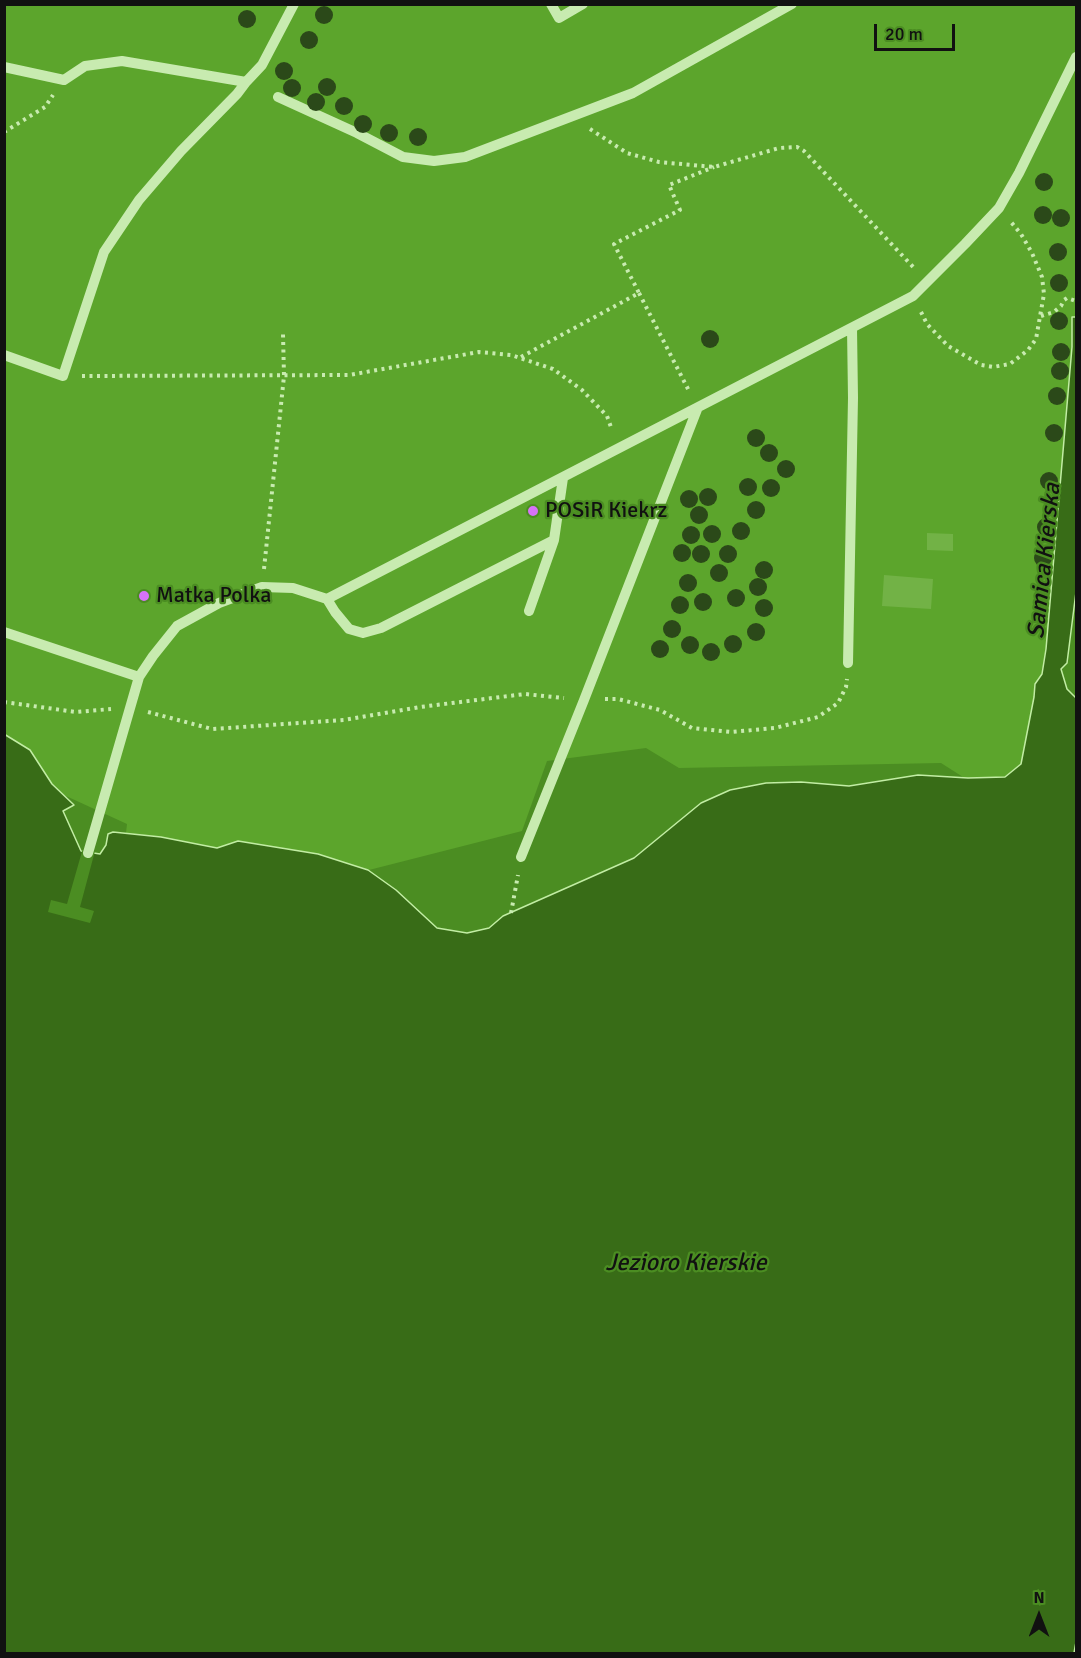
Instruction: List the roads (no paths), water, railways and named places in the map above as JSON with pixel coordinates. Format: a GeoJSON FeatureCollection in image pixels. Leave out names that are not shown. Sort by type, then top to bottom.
{"type":"FeatureCollection","features":[{"type":"Feature","properties":{"kind":"lane"},"geometry":{"type":"LineString","coordinates":[[4,355],[63,376],[104,252],[139,200],[181,150],[237,94],[262,65],[294,4]]}},
{"type":"Feature","properties":{"kind":"lane"},"geometry":{"type":"LineString","coordinates":[[551,4],[559,18],[583,4]]}},
{"type":"Feature","properties":{"kind":"lane"},"geometry":{"type":"LineString","coordinates":[[278,97],[403,157],[435,161],[465,157],[633,93],[792,4]]}},
{"type":"Feature","properties":{"kind":"lane"},"geometry":{"type":"LineString","coordinates":[[327,599],[913,296],[999,208],[1077,57]]}},
{"type":"Feature","properties":{"kind":"lane"},"geometry":{"type":"LineString","coordinates":[[4,68],[64,80],[85,66],[122,61],[246,82]]}},
{"type":"Feature","properties":{"kind":"lane"},"geometry":{"type":"LineString","coordinates":[[848,663],[853,398],[852,328]]}},
{"type":"Feature","properties":{"kind":"lane"},"geometry":{"type":"LineString","coordinates":[[521,857],[698,407]]}},
{"type":"Feature","properties":{"kind":"lane"},"geometry":{"type":"LineString","coordinates":[[529,611],[554,540],[563,478]]}},
{"type":"Feature","properties":{"kind":"lane"},"geometry":{"type":"LineString","coordinates":[[88,853],[139,677],[177,626],[219,603],[262,587],[292,588],[327,599],[349,629],[363,633],[381,628],[554,540]]}},
{"type":"Feature","properties":{"kind":"lane"},"geometry":{"type":"LineString","coordinates":[[4,632],[139,677]]}},
{"type":"Feature","properties":{"kind":"water","name":"Jezioro Kierskie"},"geometry":{"type":"Polygon","coordinates":[[[1072,317],[1076,317],[1076,592],[1067,663],[1061,669],[1067,689],[1076,698],[1076,1642],[1074,1653],[5,1653],[4,734],[30,750],[52,784],[74,805],[63,811],[81,851],[100,854],[106,845],[108,834],[113,832],[161,837],[217,848],[238,841],[318,854],[368,870],[396,890],[437,928],[467,933],[489,928],[503,916],[634,858],[701,803],[730,790],[766,783],[801,782],[849,786],[918,775],[968,778],[1005,777],[1021,764],[1035,684],[1042,674],[1046,649],[1072,347],[1072,317]]]}},
{"type":"Feature","properties":{"kind":"place","name":"POSiR Kiekrz"},"geometry":{"type":"Point","coordinates":[533,511]}},
{"type":"Feature","properties":{"kind":"place","name":"Matka Polka"},"geometry":{"type":"Point","coordinates":[144,596]}},
{"type":"Feature","properties":{"kind":"water label","name":"Samica Kierska"},"geometry":{"type":"Point","coordinates":[1045,561]}}]}
